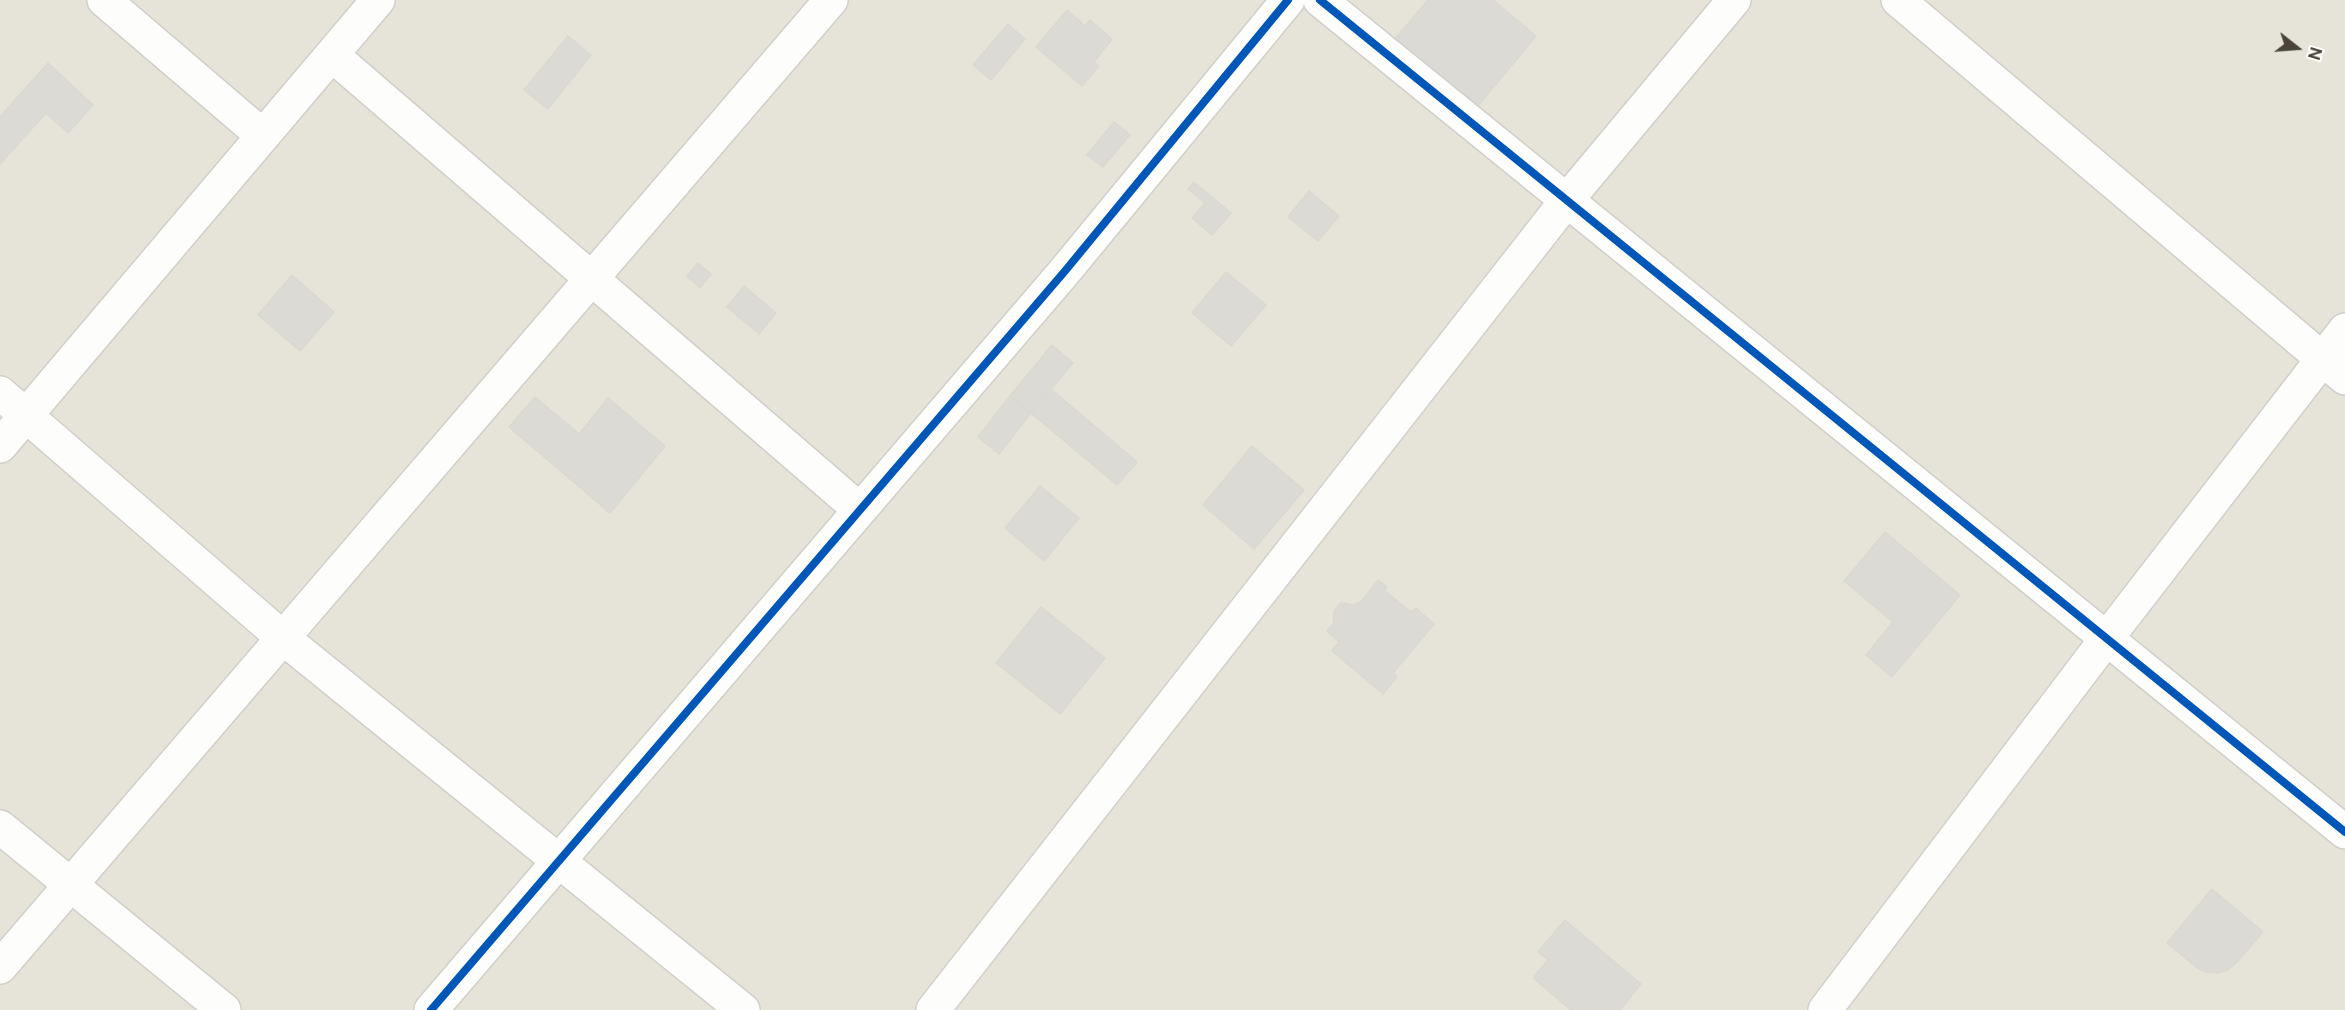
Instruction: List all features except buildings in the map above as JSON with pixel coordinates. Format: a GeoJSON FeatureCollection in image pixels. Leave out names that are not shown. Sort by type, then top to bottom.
{"type":"FeatureCollection","features":[{"type":"Feature","properties":{"kind":"street"},"geometry":{"type":"LineString","coordinates":[[104,0],[263,136]]}},
{"type":"Feature","properties":{"kind":"street"},"geometry":{"type":"LineString","coordinates":[[0,446],[378,0]]}},
{"type":"Feature","properties":{"kind":"street"},"geometry":{"type":"LineString","coordinates":[[0,967],[831,0]]}},
{"type":"Feature","properties":{"kind":"street"},"geometry":{"type":"LineString","coordinates":[[431,1010],[1065,271],[1288,0]]}},
{"type":"Feature","properties":{"kind":"street"},"geometry":{"type":"LineString","coordinates":[[1320,0],[2345,832]]}},
{"type":"Feature","properties":{"kind":"street"},"geometry":{"type":"LineString","coordinates":[[933,1010],[1567,201],[1734,0]]}},
{"type":"Feature","properties":{"kind":"street"},"geometry":{"type":"LineString","coordinates":[[1898,0],[2333,368]]}},
{"type":"Feature","properties":{"kind":"street"},"geometry":{"type":"LineString","coordinates":[[332,55],[860,510]]}},
{"type":"Feature","properties":{"kind":"street"},"geometry":{"type":"LineString","coordinates":[[1825,1010],[2107,638],[2333,368],[2345,330]]}},
{"type":"Feature","properties":{"kind":"street"},"geometry":{"type":"LineString","coordinates":[[0,393],[282,638],[743,1010]]}},
{"type":"Feature","properties":{"kind":"street"},"geometry":{"type":"LineString","coordinates":[[0,827],[224,1010]]}},
{"type":"Feature","properties":{"kind":"shaded area"},"geometry":{"type":"Polygon","coordinates":[[[0,0],[2345,0],[2345,1010],[0,1010],[0,0]]]}},
{"type":"Feature","properties":{"kind":"cycle path"},"geometry":{"type":"LineString","coordinates":[[431,1010],[1065,271],[1288,0]]}},
{"type":"Feature","properties":{"kind":"cycle path"},"geometry":{"type":"LineString","coordinates":[[1320,0],[2345,832]]}}]}
